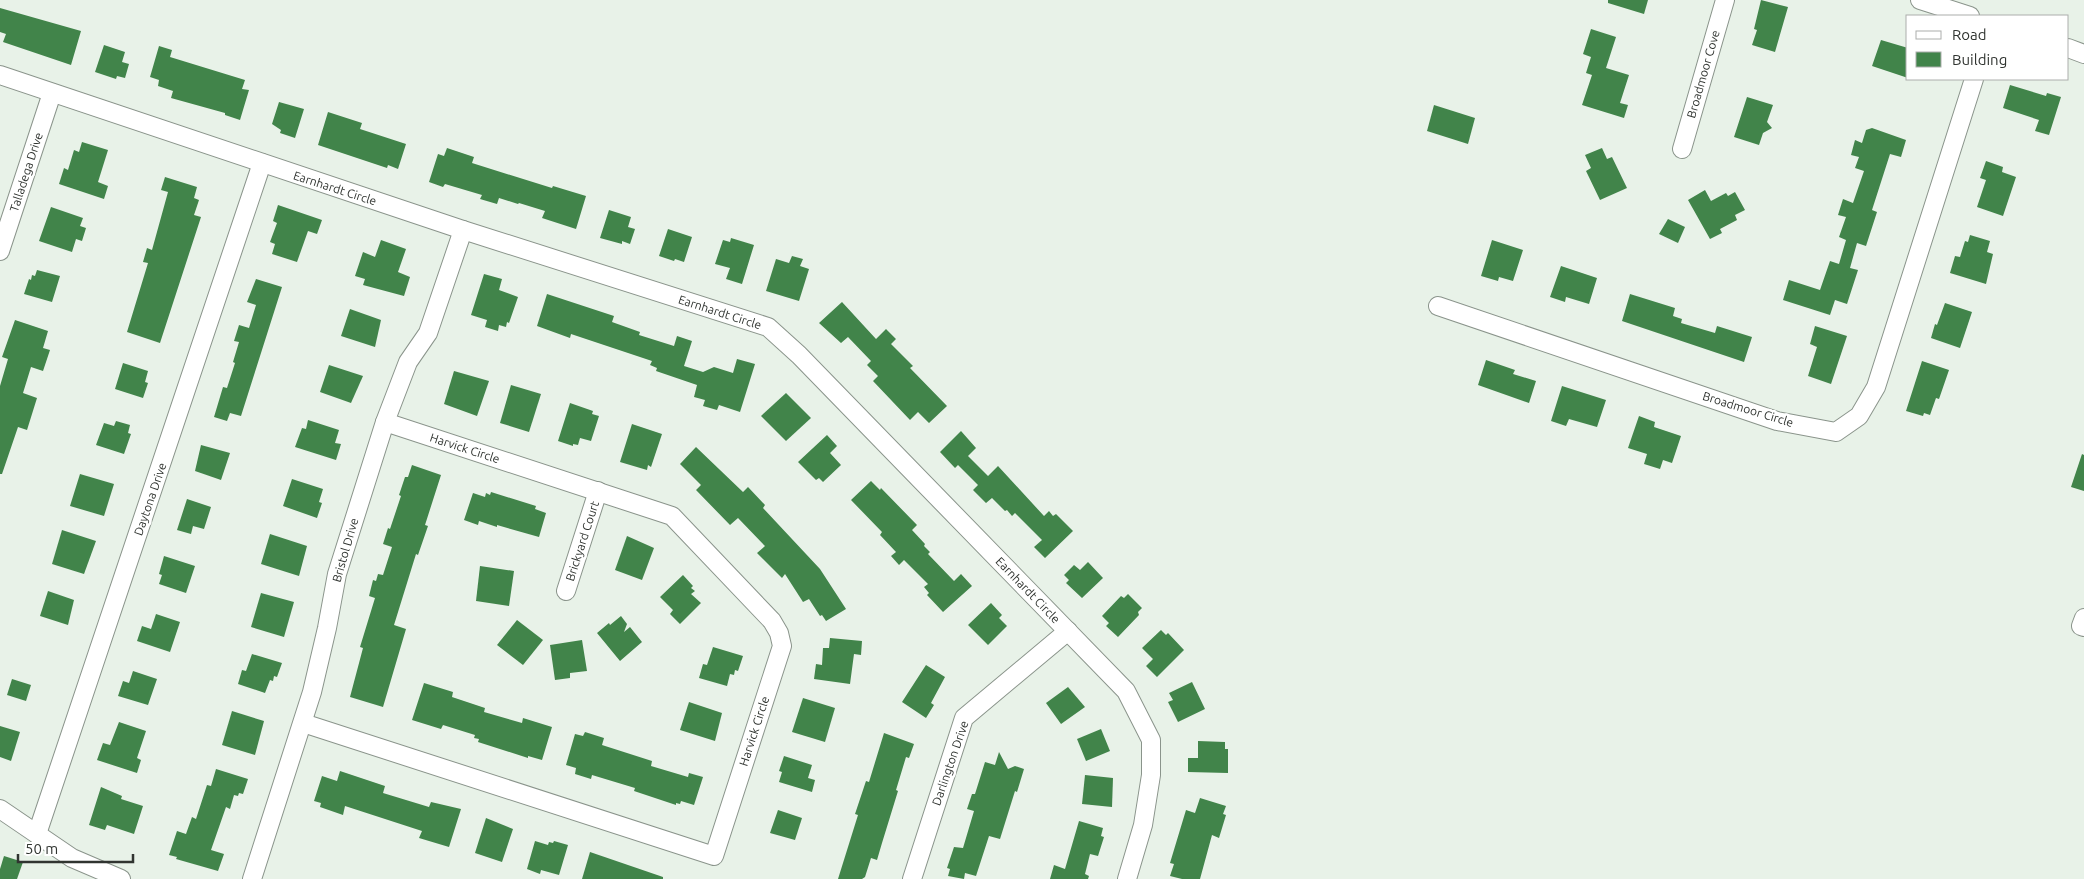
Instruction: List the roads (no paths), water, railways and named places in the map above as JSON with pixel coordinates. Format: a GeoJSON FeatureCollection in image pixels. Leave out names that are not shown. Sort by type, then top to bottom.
{"type":"FeatureCollection","features":[{"type":"Feature","properties":{"kind":"street","name":"Broadmoor Cove"},"geometry":{"type":"LineString","coordinates":[[1682,149],[1725,0]]}},
{"type":"Feature","properties":{"kind":"street"},"geometry":{"type":"LineString","coordinates":[[1920,0],[1967,15]]}},
{"type":"Feature","properties":{"kind":"street"},"geometry":{"type":"LineString","coordinates":[[2069,48],[2084,54]]}},
{"type":"Feature","properties":{"kind":"street","name":"Earnhardt Circle"},"geometry":{"type":"LineString","coordinates":[[0,75],[463,230],[768,327],[800,355],[1126,691],[1151,740],[1151,775],[1144,817],[1127,879]]}},
{"type":"Feature","properties":{"kind":"street","name":"Broadmoor Circle"},"geometry":{"type":"LineString","coordinates":[[1438,306],[1778,421],[1836,432],[1859,416],[1876,387],[1974,80]]}},
{"type":"Feature","properties":{"kind":"street","name":"Talladega Drive"},"geometry":{"type":"LineString","coordinates":[[0,251],[52,93]]}},
{"type":"Feature","properties":{"kind":"street","name":"Daytona Drive"},"geometry":{"type":"LineString","coordinates":[[37,834],[262,163]]}},
{"type":"Feature","properties":{"kind":"street","name":"Bristol Drive"},"geometry":{"type":"LineString","coordinates":[[252,879],[303,723],[323,646],[337,574],[385,422],[408,362],[428,333],[463,230]]}},
{"type":"Feature","properties":{"kind":"street","name":"Harvick Circle"},"geometry":{"type":"LineString","coordinates":[[303,723],[714,856],[782,646],[779,633],[772,621],[672,516],[385,422]]}},
{"type":"Feature","properties":{"kind":"street","name":"Brickyard Court"},"geometry":{"type":"LineString","coordinates":[[566,591],[598,491]]}},
{"type":"Feature","properties":{"kind":"street"},"geometry":{"type":"LineString","coordinates":[[2084,618],[2081,626],[2084,627]]}},
{"type":"Feature","properties":{"kind":"street","name":"Darlington Drive"},"geometry":{"type":"LineString","coordinates":[[912,879],[964,718],[1068,631]]}},
{"type":"Feature","properties":{"kind":"street"},"geometry":{"type":"LineString","coordinates":[[0,809],[72,858],[121,879]]}}]}
